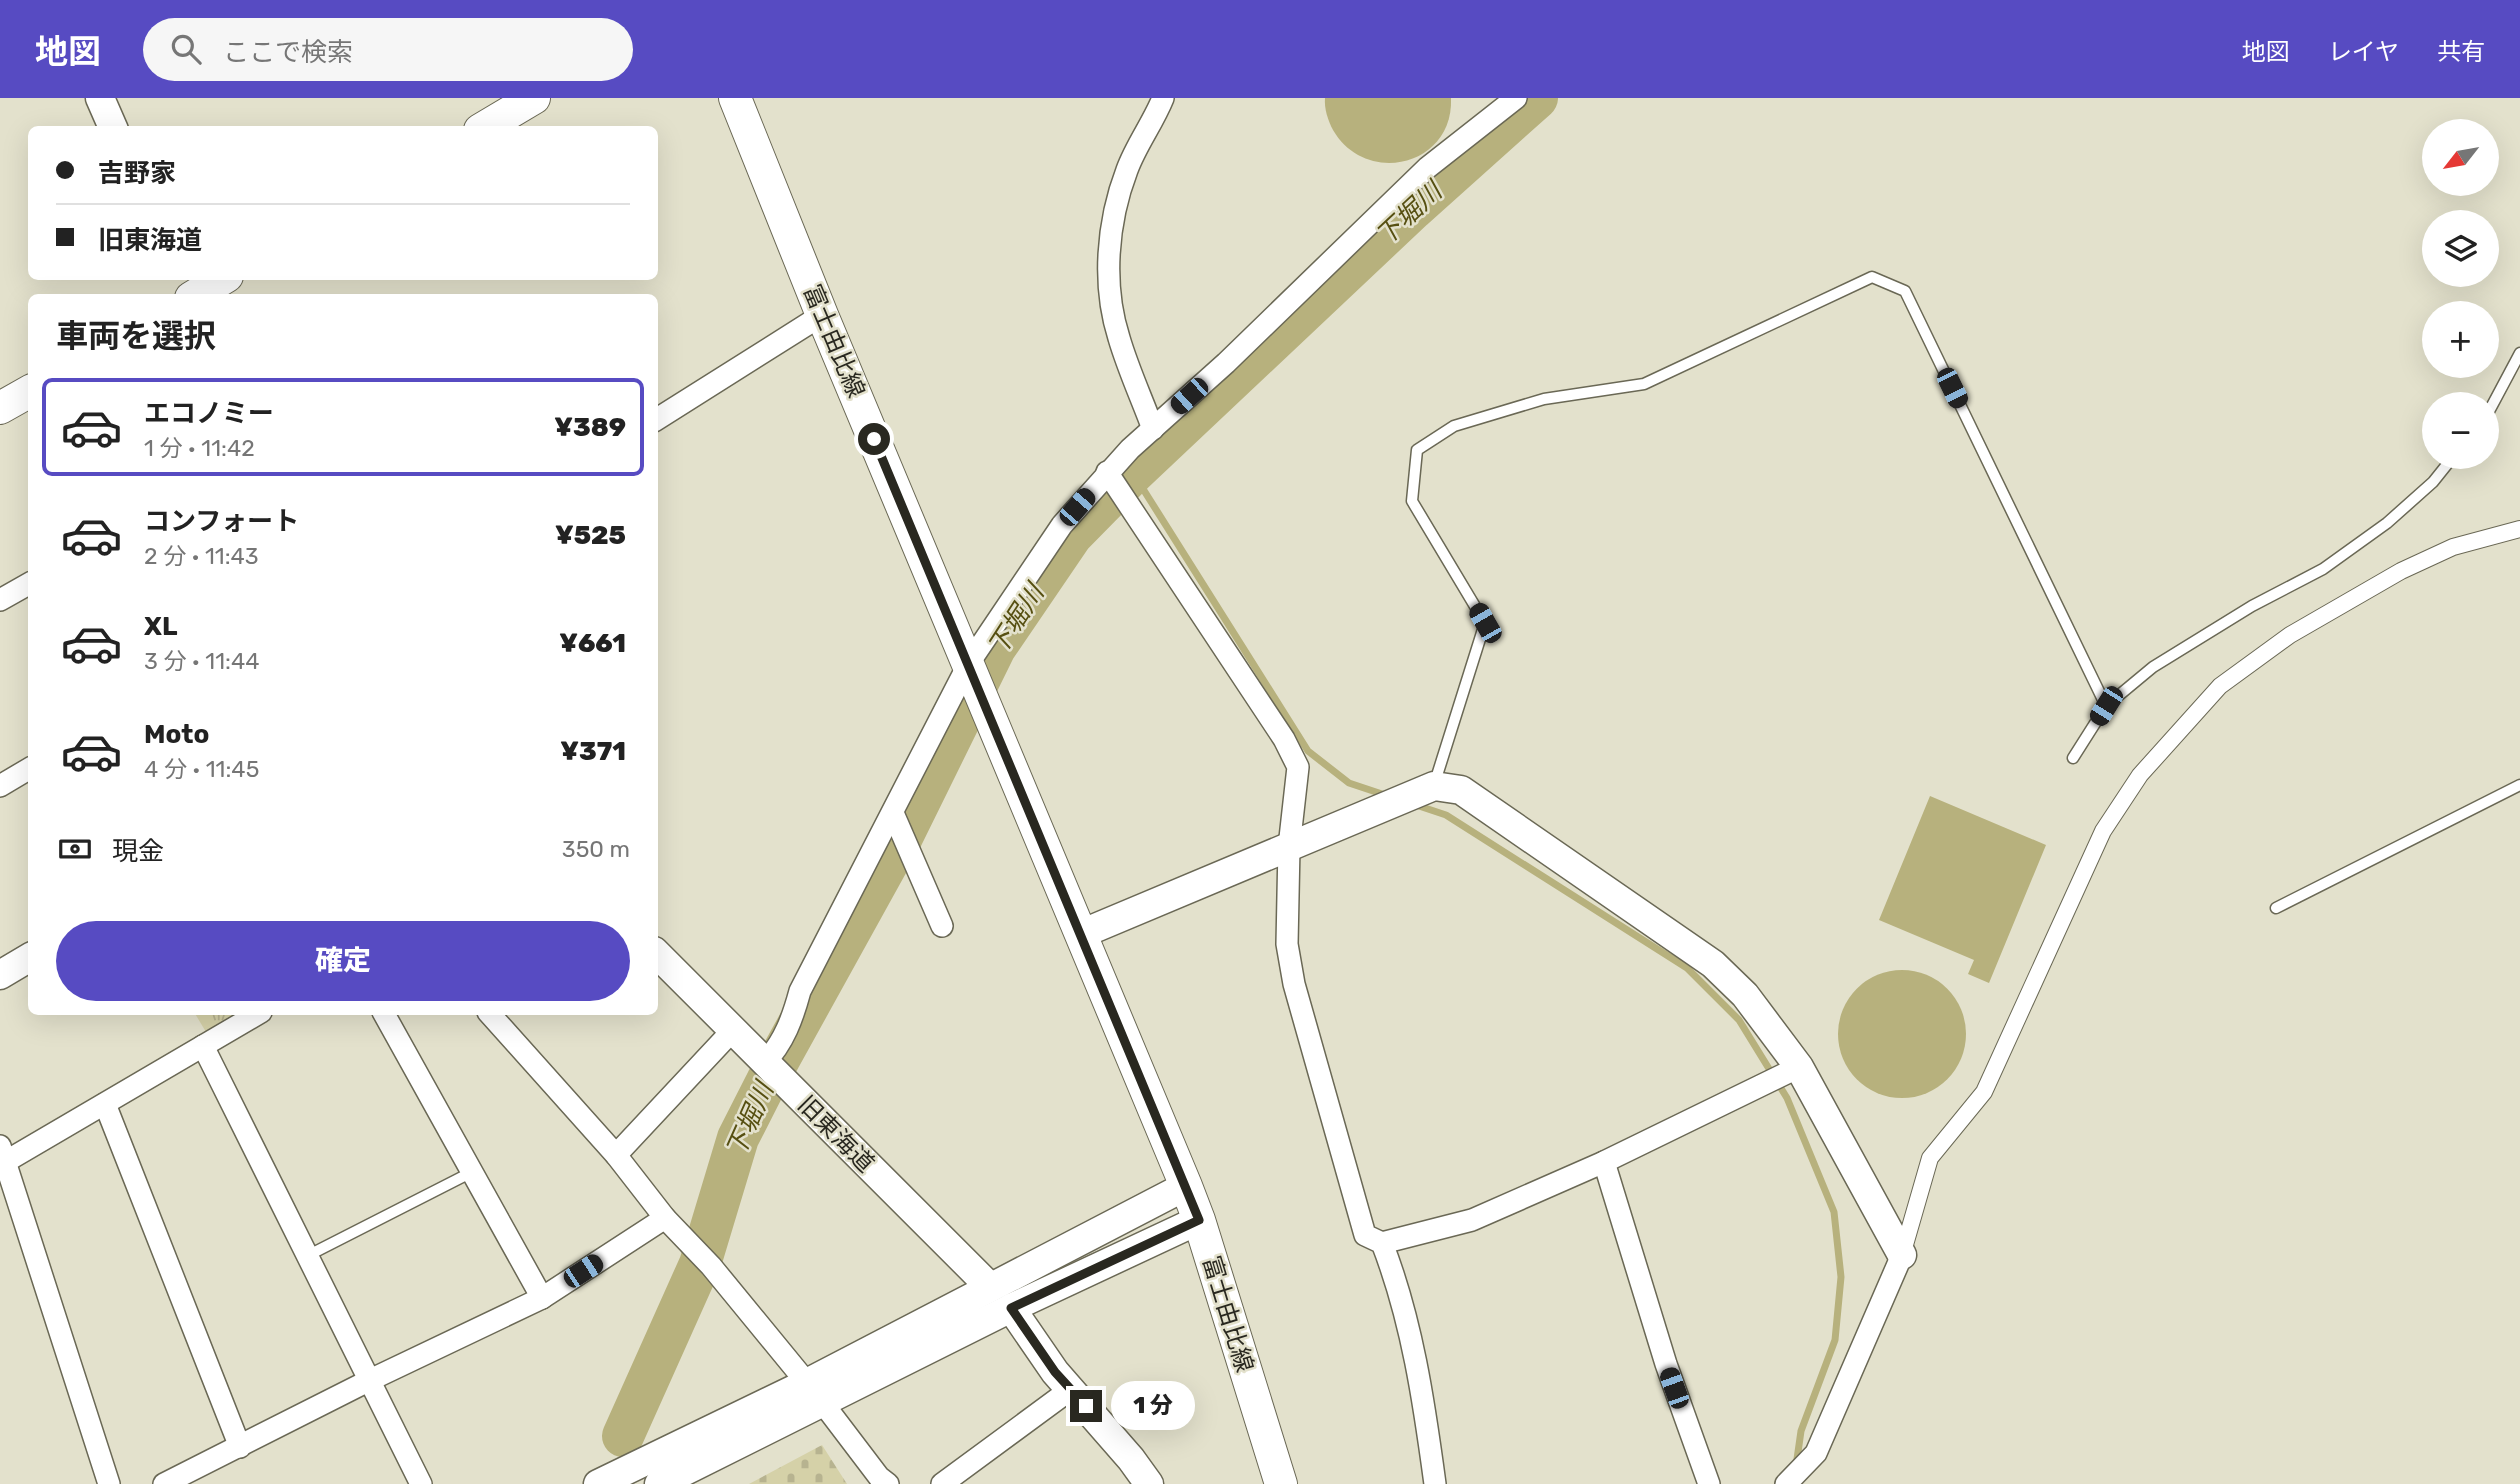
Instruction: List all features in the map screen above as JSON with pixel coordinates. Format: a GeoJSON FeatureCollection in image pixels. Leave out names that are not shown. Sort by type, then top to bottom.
{"type":"FeatureCollection","features":[{"type":"Feature","properties":{"kind":"main road"},"geometry":{"type":"LineString","coordinates":[[487,126],[534,98]]}},
{"type":"Feature","properties":{"kind":"main road","name":"富士由比線"},"geometry":{"type":"LineString","coordinates":[[734,98],[1186,1186],[1281,1484]]}},
{"type":"Feature","properties":{"kind":"main road"},"geometry":{"type":"LineString","coordinates":[[195,291],[218,280]]}},
{"type":"Feature","properties":{"kind":"main road"},"geometry":{"type":"LineString","coordinates":[[0,408],[28,392]]}},
{"type":"Feature","properties":{"kind":"street"},"geometry":{"type":"LineString","coordinates":[[100,98],[112,126]]}},
{"type":"Feature","properties":{"kind":"street"},"geometry":{"type":"LineString","coordinates":[[1153,429],[1118,337],[1109,287],[1112,225],[1127,168],[1163,98]]}},
{"type":"Feature","properties":{"kind":"street"},"geometry":{"type":"LineString","coordinates":[[770,1069],[793,1017],[800,991],[969,663],[1062,525],[1107,472],[1226,363],[1427,168],[1516,98]]}},
{"type":"Feature","properties":{"kind":"street"},"geometry":{"type":"LineString","coordinates":[[658,418],[822,315]]}},
{"type":"Feature","properties":{"kind":"street"},"geometry":{"type":"LineString","coordinates":[[1107,472],[1284,739],[1297,767],[1289,847],[1287,944],[1294,984],[1365,1235],[1382,1243],[1472,1220],[1604,1162],[1794,1070]]}},
{"type":"Feature","properties":{"kind":"street"},"geometry":{"type":"LineString","coordinates":[[1797,1483],[1813,1457],[1902,1255],[1930,1158],[1984,1092],[2104,831],[2140,775],[2220,686],[2290,635],[2411,566],[2453,547],[2520,529]]}},
{"type":"Feature","properties":{"kind":"street"},"geometry":{"type":"LineString","coordinates":[[0,600],[28,584]]}},
{"type":"Feature","properties":{"kind":"street"},"geometry":{"type":"LineString","coordinates":[[0,786],[28,769]]}},
{"type":"Feature","properties":{"kind":"street"},"geometry":{"type":"LineString","coordinates":[[1081,934],[1426,789],[1461,790],[1713,964],[1745,995],[1794,1070],[1902,1255]]}},
{"type":"Feature","properties":{"kind":"street"},"geometry":{"type":"LineString","coordinates":[[893,813],[942,926]]}},
{"type":"Feature","properties":{"kind":"street","name":"旧東海道"},"geometry":{"type":"LineString","coordinates":[[658,955],[990,1287]]}},
{"type":"Feature","properties":{"kind":"street"},"geometry":{"type":"LineString","coordinates":[[0,975],[28,958]]}},
{"type":"Feature","properties":{"kind":"street"},"geometry":{"type":"LineString","coordinates":[[109,1484],[3,1154],[105,1104],[256,1015]]}},
{"type":"Feature","properties":{"kind":"street"},"geometry":{"type":"LineString","coordinates":[[385,1015],[542,1298]]}},
{"type":"Feature","properties":{"kind":"street"},"geometry":{"type":"LineString","coordinates":[[491,1015],[616,1154],[665,1217],[711,1266],[815,1392],[879,1477],[888,1484]]}},
{"type":"Feature","properties":{"kind":"street"},"geometry":{"type":"LineString","coordinates":[[616,1154],[732,1031]]}},
{"type":"Feature","properties":{"kind":"street"},"geometry":{"type":"LineString","coordinates":[[203,1046],[421,1484]]}},
{"type":"Feature","properties":{"kind":"street"},"geometry":{"type":"LineString","coordinates":[[105,1104],[240,1447]]}},
{"type":"Feature","properties":{"kind":"street"},"geometry":{"type":"LineString","coordinates":[[1604,1162],[1666,1364],[1709,1484]]}},
{"type":"Feature","properties":{"kind":"street"},"geometry":{"type":"LineString","coordinates":[[660,1484],[990,1287],[1186,1186]]}},
{"type":"Feature","properties":{"kind":"street"},"geometry":{"type":"LineString","coordinates":[[164,1484],[368,1381],[542,1298],[665,1217]]}},
{"type":"Feature","properties":{"kind":"street"},"geometry":{"type":"LineString","coordinates":[[598,1484],[1011,1308],[1199,1220]]}},
{"type":"Feature","properties":{"kind":"street"},"geometry":{"type":"LineString","coordinates":[[1382,1243],[1392,1271],[1422,1387],[1435,1484]]}},
{"type":"Feature","properties":{"kind":"street"},"geometry":{"type":"LineString","coordinates":[[1011,1308],[1055,1372],[1131,1459],[1149,1484]]}},
{"type":"Feature","properties":{"kind":"street"},"geometry":{"type":"LineString","coordinates":[[942,1484],[1071,1389]]}},
{"type":"Feature","properties":{"kind":"lane"},"geometry":{"type":"LineString","coordinates":[[1426,789],[1485,623],[1412,501],[1417,450],[1454,426],[1544,399],[1644,384],[1872,276],[1905,290],[2106,706]]}},
{"type":"Feature","properties":{"kind":"lane"},"geometry":{"type":"LineString","coordinates":[[2499,393],[2520,354]]}},
{"type":"Feature","properties":{"kind":"lane"},"geometry":{"type":"LineString","coordinates":[[2073,758],[2106,706],[2153,667],[2252,606],[2323,569],[2387,523],[2433,482],[2443,469]]}},
{"type":"Feature","properties":{"kind":"lane"},"geometry":{"type":"LineString","coordinates":[[2276,908],[2520,785]]}},
{"type":"Feature","properties":{"kind":"lane"},"geometry":{"type":"LineString","coordinates":[[307,1256],[472,1172]]}},
{"type":"Feature","properties":{"kind":"green space"},"geometry":{"type":"Polygon","coordinates":[[[196,1015],[236,1015],[206,1032],[196,1015]]]}},
{"type":"Feature","properties":{"kind":"green space"},"geometry":{"type":"Polygon","coordinates":[[[822,1445],[847,1484],[749,1484],[822,1445]]]}},
{"type":"Feature","properties":{"kind":"shaded area"},"geometry":{"type":"Polygon","coordinates":[[[1325,98],[1451,98],[1448,121],[1438,140],[1424,153],[1405,161],[1386,163],[1366,159],[1348,148],[1331,126],[1325,98]]]}},
{"type":"Feature","properties":{"kind":"shaded area"},"geometry":{"type":"Polygon","coordinates":[[[1930,796],[2046,845],[1989,983],[1968,974],[1974,960],[1879,920],[1930,796]]]}},
{"type":"Feature","properties":{"kind":"shaded area"},"geometry":{"type":"Polygon","coordinates":[[[1902,970],[1927,974],[1948,988],[1962,1009],[1966,1034],[1962,1059],[1948,1080],[1927,1094],[1902,1098],[1877,1094],[1856,1080],[1842,1059],[1838,1034],[1842,1009],[1856,988],[1877,974],[1902,970]]]}},
{"type":"Feature","properties":{"kind":"waterway","name":"下堀川"},"geometry":{"type":"LineString","coordinates":[[623,1436],[700,1264],[738,1138],[903,835],[995,648],[1072,535],[1133,473],[1413,209],[1537,98]]}},
{"type":"Feature","properties":{"kind":"waterway"},"geometry":{"type":"LineString","coordinates":[[1133,473],[1308,751],[1349,783],[1388,796]]}},
{"type":"Feature","properties":{"kind":"waterway"},"geometry":{"type":"LineString","coordinates":[[1413,804],[1446,815],[1687,968],[1739,1020],[1787,1098],[1834,1212],[1841,1277],[1835,1340],[1801,1431],[1796,1466]]}},
{"type":"Feature","properties":{"kind":"route"},"geometry":{"type":"LineString","coordinates":[[874,439],[1199,1220],[1011,1308],[1055,1372],[1086,1406]]}}]}
